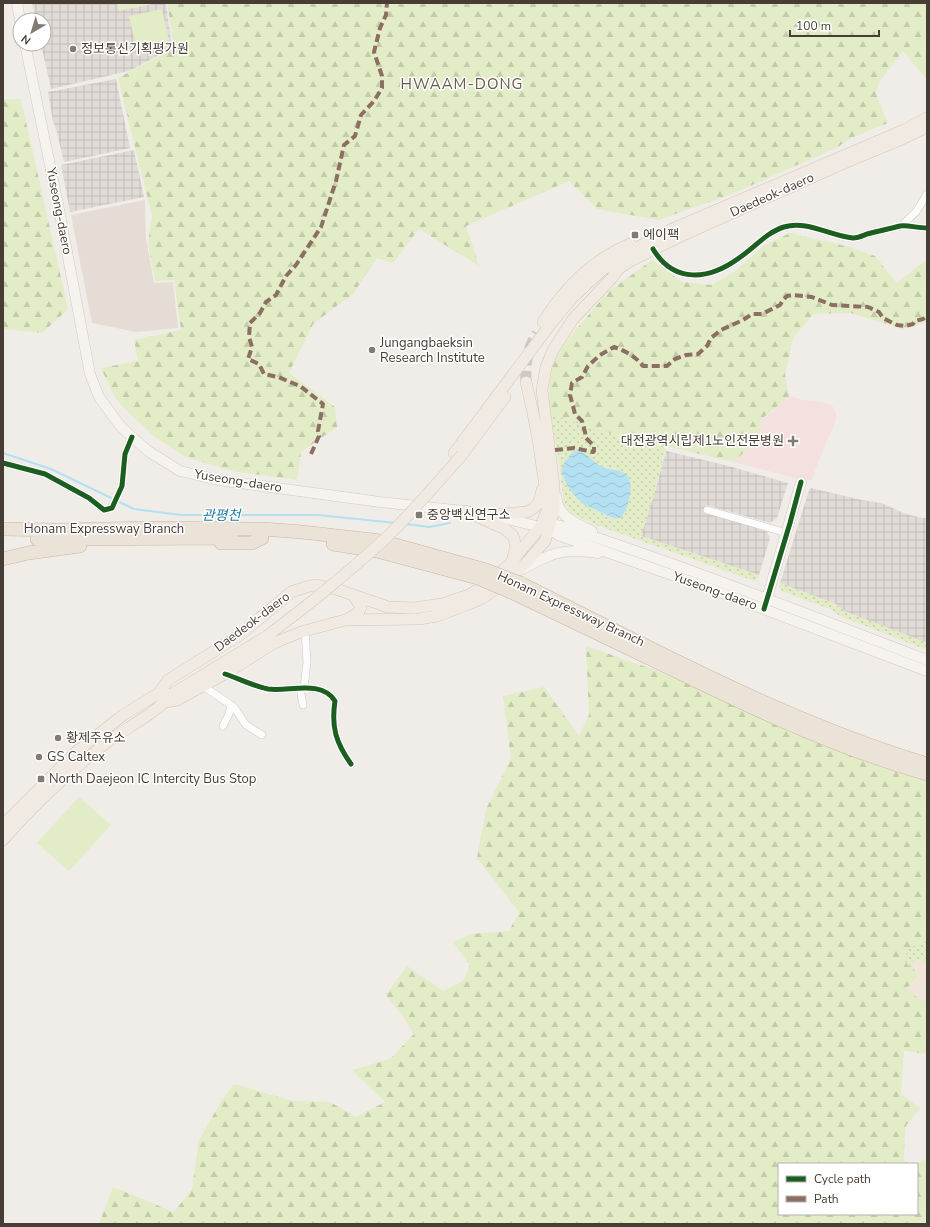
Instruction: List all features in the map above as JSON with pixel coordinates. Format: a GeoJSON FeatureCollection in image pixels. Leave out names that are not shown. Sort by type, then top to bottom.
{"type":"FeatureCollection","features":[{"type":"Feature","properties":{"kind":"highway","name":"Honam Expressway Branch"},"geometry":{"type":"LineString","coordinates":[[3,529],[263,529],[302,532],[381,541],[482,574]]}},
{"type":"Feature","properties":{"kind":"highway","name":"Honam Expressway Branch"},"geometry":{"type":"LineString","coordinates":[[3,538],[262,538],[340,545],[377,551],[482,574],[515,578],[735,689],[827,729],[889,752],[927,764]]}},
{"type":"Feature","properties":{"kind":"highway"},"geometry":{"type":"LineString","coordinates":[[3,559],[28,553],[81,546],[252,543],[262,538]]}},
{"type":"Feature","properties":{"kind":"highway","name":"Honam Expressway Branch"},"geometry":{"type":"LineString","coordinates":[[515,578],[721,693],[811,734],[881,760],[927,774]]}},
{"type":"Feature","properties":{"kind":"main road","name":"Yuseong-daero"},"geometry":{"type":"LineString","coordinates":[[27,52],[58,204],[90,374],[99,397],[121,427],[148,452],[180,470],[218,480],[380,502],[466,511],[544,527],[558,535],[626,558],[927,671]]}},
{"type":"Feature","properties":{"kind":"main road","name":"Daedeok-daero"},"geometry":{"type":"LineString","coordinates":[[670,230],[904,130],[927,118]]}},
{"type":"Feature","properties":{"kind":"main road","name":"Daedeok-daero"},"geometry":{"type":"LineString","coordinates":[[458,454],[550,333],[572,308],[601,280],[630,261],[653,249],[927,127]]}},
{"type":"Feature","properties":{"kind":"main road"},"geometry":{"type":"LineString","coordinates":[[536,333],[563,294],[583,272],[620,248],[659,232],[670,230]]}},
{"type":"Feature","properties":{"kind":"main road"},"geometry":{"type":"LineString","coordinates":[[312,597],[392,521],[458,454],[528,353],[573,297],[600,272],[621,256],[670,230]]}},
{"type":"Feature","properties":{"kind":"main road"},"geometry":{"type":"LineString","coordinates":[[615,545],[574,522],[565,515],[558,505],[554,486],[542,390],[546,367],[553,350],[573,319],[612,278],[619,268]]}},
{"type":"Feature","properties":{"kind":"main road"},"geometry":{"type":"LineString","coordinates":[[526,382],[533,413],[546,493],[547,511],[544,527]]}},
{"type":"Feature","properties":{"kind":"main road"},"geometry":{"type":"LineString","coordinates":[[490,515],[527,512],[532,510],[540,501],[543,481]]}},
{"type":"Feature","properties":{"kind":"main road"},"geometry":{"type":"LineString","coordinates":[[764,609],[801,482]]}},
{"type":"Feature","properties":{"kind":"main road"},"geometry":{"type":"LineString","coordinates":[[544,527],[554,510],[554,486]]}},
{"type":"Feature","properties":{"kind":"main road"},"geometry":{"type":"LineString","coordinates":[[466,511],[505,529],[510,534],[516,546],[515,578]]}},
{"type":"Feature","properties":{"kind":"main road","name":"Yuseong-daero"},"geometry":{"type":"LineString","coordinates":[[544,527],[556,525],[561,526],[768,599],[927,660]]}},
{"type":"Feature","properties":{"kind":"main road","name":"Daedeok-daero"},"geometry":{"type":"LineString","coordinates":[[166,702],[177,700],[225,674],[274,643],[304,631],[345,620],[419,619],[437,616],[483,598],[501,585],[515,578],[545,541],[544,527]]}},
{"type":"Feature","properties":{"kind":"main road","name":"Daedeok-daero"},"geometry":{"type":"LineString","coordinates":[[515,578],[518,554],[544,527]]}},
{"type":"Feature","properties":{"kind":"main road"},"geometry":{"type":"LineString","coordinates":[[515,578],[548,556],[569,551],[599,553],[626,558]]}},
{"type":"Feature","properties":{"kind":"main road","name":"Daedeok-daero"},"geometry":{"type":"LineString","coordinates":[[159,693],[168,680],[240,635],[291,592],[306,587],[315,585],[336,589],[388,606],[414,608],[442,604],[469,595],[484,586],[515,578]]}},
{"type":"Feature","properties":{"kind":"main road"},"geometry":{"type":"LineString","coordinates":[[345,620],[358,613],[360,607],[353,595]]}},
{"type":"Feature","properties":{"kind":"main road","name":"Daedeok-daero"},"geometry":{"type":"LineString","coordinates":[[3,826],[76,752],[123,715],[159,693],[172,689],[312,597]]}},
{"type":"Feature","properties":{"kind":"main road","name":"Daedeok-daero"},"geometry":{"type":"LineString","coordinates":[[3,840],[17,824],[72,770],[115,737],[166,702],[172,694],[267,636],[312,597]]}},
{"type":"Feature","properties":{"kind":"street"},"geometry":{"type":"LineString","coordinates":[[901,226],[912,216],[927,194]]}},
{"type":"Feature","properties":{"kind":"street"},"geometry":{"type":"LineString","coordinates":[[653,249],[659,259],[672,270],[689,275],[699,275],[727,266],[740,258],[756,244],[774,232],[785,227],[801,225],[837,236],[856,238],[901,226],[927,228]]}},
{"type":"Feature","properties":{"kind":"street"},"geometry":{"type":"LineString","coordinates":[[3,463],[45,474],[89,498],[104,510],[112,508],[122,486],[124,454],[132,437]]}},
{"type":"Feature","properties":{"kind":"street"},"geometry":{"type":"LineString","coordinates":[[707,510],[787,533]]}},
{"type":"Feature","properties":{"kind":"street"},"geometry":{"type":"LineString","coordinates":[[303,706],[302,688],[307,662],[304,631]]}},
{"type":"Feature","properties":{"kind":"street"},"geometry":{"type":"LineString","coordinates":[[225,674],[269,689],[302,688],[325,691],[335,701],[334,730],[341,751],[351,764]]}},
{"type":"Feature","properties":{"kind":"street"},"geometry":{"type":"LineString","coordinates":[[203,686],[231,705],[238,712],[246,725],[262,735]]}},
{"type":"Feature","properties":{"kind":"street"},"geometry":{"type":"LineString","coordinates":[[223,726],[228,717],[231,705]]}},
{"type":"Feature","properties":{"kind":"shaded area","name":"정보통신기획평가원"},"geometry":{"type":"Polygon","coordinates":[[[32,3],[166,3],[172,48],[129,71],[51,89],[43,52],[52,52],[52,12],[34,12],[32,3]]]}},
{"type":"Feature","properties":{"kind":"shaded area"},"geometry":{"type":"Polygon","coordinates":[[[116,79],[130,148],[64,162],[53,122],[48,92],[116,79]]]}},
{"type":"Feature","properties":{"kind":"shaded area"},"geometry":{"type":"Polygon","coordinates":[[[134,150],[144,197],[70,212],[61,165],[134,150]]]}},
{"type":"Feature","properties":{"kind":"shaded area"},"geometry":{"type":"Polygon","coordinates":[[[145,200],[146,238],[154,283],[173,282],[178,328],[136,332],[92,323],[71,215],[145,200]]]}},
{"type":"Feature","properties":{"kind":"shaded area","name":"대전광역시립제1노인전문병원"},"geometry":{"type":"Polygon","coordinates":[[[789,396],[803,400],[822,402],[832,406],[836,412],[836,420],[812,480],[795,478],[734,462],[746,450],[757,448],[761,419],[774,411],[778,405],[789,396]]]}},
{"type":"Feature","properties":{"kind":"shaded area"},"geometry":{"type":"Polygon","coordinates":[[[666,451],[725,465],[788,483],[777,518],[770,523],[706,505],[705,509],[767,532],[770,538],[759,575],[641,536],[666,451]]]}},
{"type":"Feature","properties":{"kind":"shaded area"},"geometry":{"type":"Polygon","coordinates":[[[811,488],[881,503],[906,514],[927,518],[927,643],[844,611],[836,604],[780,583],[809,490],[811,488]]]}},
{"type":"Feature","properties":{"kind":"shaded area"},"geometry":{"type":"Polygon","coordinates":[[[927,940],[927,998],[921,1001],[907,988],[906,962],[927,940]]]}},
{"type":"Feature","properties":{"kind":"green space"},"geometry":{"type":"Polygon","coordinates":[[[117,3],[157,3],[119,11],[117,3]]]}},
{"type":"Feature","properties":{"kind":"green space"},"geometry":{"type":"Polygon","coordinates":[[[167,3],[927,3],[927,79],[903,51],[879,82],[876,94],[888,123],[851,138],[836,148],[727,196],[658,220],[597,209],[569,181],[466,226],[479,266],[419,229],[393,263],[377,258],[353,294],[313,324],[289,373],[335,407],[337,427],[301,452],[297,480],[232,471],[186,457],[156,438],[126,410],[115,398],[101,368],[138,361],[134,340],[181,330],[174,280],[155,281],[148,243],[152,216],[118,78],[172,49],[174,45],[167,3]]]}},
{"type":"Feature","properties":{"kind":"green space"},"geometry":{"type":"Polygon","coordinates":[[[162,9],[169,40],[136,47],[129,16],[162,9]]]}},
{"type":"Feature","properties":{"kind":"green space"},"geometry":{"type":"Polygon","coordinates":[[[3,99],[21,99],[68,309],[42,333],[3,329],[3,99]]]}},
{"type":"Feature","properties":{"kind":"green space"},"geometry":{"type":"Polygon","coordinates":[[[790,233],[850,247],[875,256],[897,283],[927,259],[927,322],[903,329],[851,313],[813,314],[793,338],[785,374],[789,396],[761,419],[757,448],[746,450],[734,462],[596,430],[550,413],[550,379],[552,368],[562,346],[608,292],[652,260],[682,282],[712,285],[737,270],[763,246],[790,233]]]}},
{"type":"Feature","properties":{"kind":"green space"},"geometry":{"type":"Polygon","coordinates":[[[550,413],[596,430],[666,447],[654,495],[641,536],[759,575],[757,580],[755,581],[599,526],[573,514],[564,504],[558,455],[550,413]],[[593,460],[585,505],[614,519],[624,515],[629,497],[616,469],[604,467],[593,460]]]}},
{"type":"Feature","properties":{"kind":"green space"},"geometry":{"type":"Polygon","coordinates":[[[780,583],[836,604],[844,611],[927,643],[927,650],[840,616],[832,610],[782,591],[779,586],[780,583]]]}},
{"type":"Feature","properties":{"kind":"green space"},"geometry":{"type":"Polygon","coordinates":[[[586,646],[686,681],[793,733],[866,761],[927,781],[927,940],[906,949],[906,962],[916,978],[907,988],[921,1001],[927,998],[927,1054],[904,1051],[901,1094],[920,1108],[905,1127],[904,1160],[908,1163],[778,1163],[778,1215],[918,1215],[918,1164],[924,1159],[927,1162],[927,1224],[99,1224],[113,1187],[174,1212],[192,1189],[199,1140],[222,1100],[234,1084],[293,1101],[330,1102],[356,1117],[385,1102],[352,1070],[390,1059],[414,1034],[386,995],[407,966],[443,991],[463,981],[470,965],[453,942],[471,934],[509,931],[519,912],[477,858],[486,809],[511,759],[503,696],[544,687],[579,736],[589,715],[586,646]]]}},
{"type":"Feature","properties":{"kind":"green space"},"geometry":{"type":"Polygon","coordinates":[[[79,797],[111,825],[69,871],[37,843],[79,797]]]}},
{"type":"Feature","properties":{"kind":"green space"},"geometry":{"type":"Polygon","coordinates":[[[927,940],[927,965],[919,960],[913,962],[913,967],[918,976],[916,978],[906,962],[906,949],[927,940]]]}},
{"type":"Feature","properties":{"kind":"water"},"geometry":{"type":"Polygon","coordinates":[[[578,450],[603,467],[621,471],[627,475],[630,483],[629,500],[625,512],[619,518],[610,517],[585,505],[574,495],[567,485],[564,479],[562,467],[570,455],[578,450]]]}},
{"type":"Feature","properties":{"kind":"waterway","name":"관평천"},"geometry":{"type":"LineString","coordinates":[[3,453],[51,469],[134,509],[181,515],[318,515],[396,523]]}},
{"type":"Feature","properties":{"kind":"waterway","name":"관평천"},"geometry":{"type":"LineString","coordinates":[[406,524],[429,527],[450,523]]}},
{"type":"Feature","properties":{"kind":"tunnel"},"geometry":{"type":"LineString","coordinates":[[526,382],[527,356],[537,333]]}},
{"type":"Feature","properties":{"kind":"marked path"},"geometry":{"type":"LineString","coordinates":[[311,454],[319,436],[318,431],[323,404],[300,386],[278,377],[264,374],[259,364],[248,359],[252,347],[249,337],[250,323],[260,313],[266,302],[276,295],[286,276],[296,265],[321,227],[336,181],[344,145],[355,136],[361,115],[374,101],[382,88],[382,76],[374,52],[380,28],[386,15],[387,3]]}},
{"type":"Feature","properties":{"kind":"marked path"},"geometry":{"type":"LineString","coordinates":[[555,450],[574,448],[594,451],[594,446],[586,438],[582,421],[575,414],[570,395],[572,383],[582,377],[588,366],[600,355],[614,347],[630,354],[643,366],[667,366],[675,359],[686,355],[698,354],[707,346],[711,338],[721,330],[743,320],[752,314],[762,314],[780,305],[787,296],[792,295],[812,297],[832,305],[868,307],[879,312],[883,318],[897,325],[905,326],[913,324],[915,321],[923,319],[927,316]]}},
{"type":"Feature","properties":{"kind":"cycle path"},"geometry":{"type":"LineString","coordinates":[[653,249],[661,260],[671,268],[682,273],[693,275],[716,271],[745,254],[766,236],[778,229],[793,225],[801,225],[844,237],[853,238],[900,226],[927,228]]}},
{"type":"Feature","properties":{"kind":"cycle path"},"geometry":{"type":"LineString","coordinates":[[3,463],[45,474],[89,498],[104,510],[112,508],[122,486],[125,454],[132,437]]}},
{"type":"Feature","properties":{"kind":"cycle path"},"geometry":{"type":"LineString","coordinates":[[764,609],[801,482]]}},
{"type":"Feature","properties":{"kind":"cycle path"},"geometry":{"type":"LineString","coordinates":[[225,674],[268,689],[313,688],[322,690],[329,694],[335,701],[334,727],[338,742],[351,764]]}},
{"type":"Feature","properties":{"kind":"place","name":"정보통신기획평가원"},"geometry":{"type":"Point","coordinates":[73,49]}},
{"type":"Feature","properties":{"kind":"place","name":"에이팩"},"geometry":{"type":"Point","coordinates":[635,235]}},
{"type":"Feature","properties":{"kind":"place","name":"Jungangbaeksin Research Institute"},"geometry":{"type":"Point","coordinates":[372,350]}},
{"type":"Feature","properties":{"kind":"place","name":"대전광역시립제1노인전문병원"},"geometry":{"type":"Point","coordinates":[793,441]}},
{"type":"Feature","properties":{"kind":"place","name":"중앙백신연구소"},"geometry":{"type":"Point","coordinates":[419,515]}},
{"type":"Feature","properties":{"kind":"place","name":"황제주유소"},"geometry":{"type":"Point","coordinates":[58,738]}},
{"type":"Feature","properties":{"kind":"place","name":"GS Caltex"},"geometry":{"type":"Point","coordinates":[39,757]}},
{"type":"Feature","properties":{"kind":"place","name":"North Daejeon IC Intercity Bus Stop"},"geometry":{"type":"Point","coordinates":[41,779]}},
{"type":"Feature","properties":{"kind":"district","name":"HWAAM-DONG"},"geometry":{"type":"Point","coordinates":[462,84]}}]}
